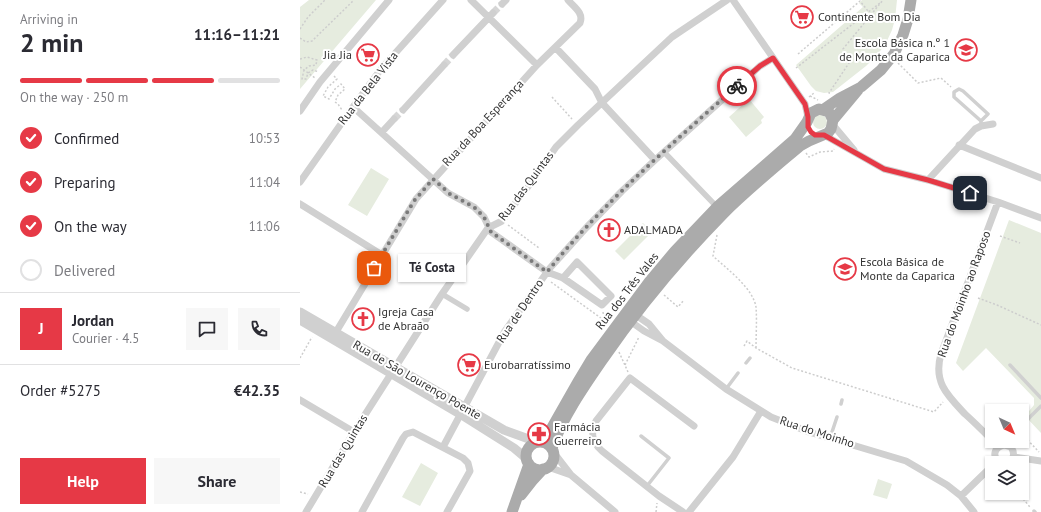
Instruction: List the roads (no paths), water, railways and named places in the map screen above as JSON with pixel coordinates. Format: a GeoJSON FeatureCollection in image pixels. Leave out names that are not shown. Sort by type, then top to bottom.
{"type":"FeatureCollection","features":[{"type":"Feature","properties":{"kind":"main road","name":"Rua dos Três Vales"},"geometry":{"type":"LineString","coordinates":[[517,500],[528,461],[529,448],[532,444],[539,442],[550,431],[591,360],[724,213],[800,146],[828,133],[833,122],[861,87],[881,70],[894,54],[904,36],[911,0]]}},
{"type":"Feature","properties":{"kind":"main road","name":"Rua dos Três Vales"},"geometry":{"type":"LineString","coordinates":[[517,500],[532,481],[545,468],[552,464],[556,437],[583,390],[630,316],[649,282],[675,251],[717,207],[795,139],[815,110],[861,87]]}},
{"type":"Feature","properties":{"kind":"main road"},"geometry":{"type":"LineString","coordinates":[[822,106],[829,112],[833,122]]}},
{"type":"Feature","properties":{"kind":"main road"},"geometry":{"type":"LineString","coordinates":[[807,120],[808,127],[811,132],[815,135],[822,135]]}},
{"type":"Feature","properties":{"kind":"main road"},"geometry":{"type":"LineString","coordinates":[[539,442],[548,444],[553,451]]}},
{"type":"Feature","properties":{"kind":"main road"},"geometry":{"type":"LineString","coordinates":[[528,461],[538,470],[545,468]]}},
{"type":"Feature","properties":{"kind":"main road"},"geometry":{"type":"LineString","coordinates":[[512,512],[517,500]]}},
{"type":"Feature","properties":{"kind":"street"},"geometry":{"type":"LineString","coordinates":[[300,110],[320,82],[389,0]]}},
{"type":"Feature","properties":{"kind":"street","name":"Rua da Bela Vista"},"geometry":{"type":"LineString","coordinates":[[300,182],[353,106],[389,59],[443,0]]}},
{"type":"Feature","properties":{"kind":"street"},"geometry":{"type":"LineString","coordinates":[[471,0],[491,15],[537,65]]}},
{"type":"Feature","properties":{"kind":"street","name":"Rua da Boa Esperança"},"geometry":{"type":"LineString","coordinates":[[334,336],[414,201],[537,65],[556,48],[581,21],[581,14],[568,0]]}},
{"type":"Feature","properties":{"kind":"street","name":"Rua das Quintas"},"geometry":{"type":"LineString","coordinates":[[306,512],[354,432],[442,294],[488,228],[502,221],[556,147],[578,125],[672,38],[727,0]]}},
{"type":"Feature","properties":{"kind":"street"},"geometry":{"type":"LineString","coordinates":[[733,0],[805,104],[807,120]]}},
{"type":"Feature","properties":{"kind":"street"},"geometry":{"type":"LineString","coordinates":[[453,55],[491,15]]}},
{"type":"Feature","properties":{"kind":"street"},"geometry":{"type":"LineString","coordinates":[[556,48],[595,89],[602,103],[655,160]]}},
{"type":"Feature","properties":{"kind":"street","name":"Rua de Dentro"},"geometry":{"type":"LineString","coordinates":[[443,447],[505,331],[545,274],[586,228],[655,160],[760,66],[773,58]]}},
{"type":"Feature","properties":{"kind":"street"},"geometry":{"type":"LineString","coordinates":[[402,110],[444,65]]}},
{"type":"Feature","properties":{"kind":"street"},"geometry":{"type":"LineString","coordinates":[[805,104],[822,106]]}},
{"type":"Feature","properties":{"kind":"street"},"geometry":{"type":"LineString","coordinates":[[353,106],[450,194],[474,207],[484,217],[491,232],[545,274],[563,278],[602,305],[611,296],[578,262],[563,278]]}},
{"type":"Feature","properties":{"kind":"street"},"geometry":{"type":"LineString","coordinates":[[382,132],[394,119]]}},
{"type":"Feature","properties":{"kind":"street"},"geometry":{"type":"LineString","coordinates":[[833,122],[857,153]]}},
{"type":"Feature","properties":{"kind":"street"},"geometry":{"type":"LineString","coordinates":[[928,180],[975,129],[981,124],[993,124]]}},
{"type":"Feature","properties":{"kind":"street"},"geometry":{"type":"LineString","coordinates":[[822,135],[884,169],[928,180],[998,202],[1041,218]]}},
{"type":"Feature","properties":{"kind":"street"},"geometry":{"type":"LineString","coordinates":[[960,146],[1041,178]]}},
{"type":"Feature","properties":{"kind":"street"},"geometry":{"type":"LineString","coordinates":[[664,152],[717,207]]}},
{"type":"Feature","properties":{"kind":"street","name":"Rua do Moinho ao Raposo"},"geometry":{"type":"LineString","coordinates":[[985,434],[948,396],[940,378],[940,360],[998,202]]}},
{"type":"Feature","properties":{"kind":"street"},"geometry":{"type":"LineString","coordinates":[[300,204],[382,255]]}},
{"type":"Feature","properties":{"kind":"street"},"geometry":{"type":"LineString","coordinates":[[442,294],[466,309]]}},
{"type":"Feature","properties":{"kind":"street","name":"Rua de São Lourenço Poente"},"geometry":{"type":"LineString","coordinates":[[300,312],[334,336],[462,411],[514,448],[528,461]]}},
{"type":"Feature","properties":{"kind":"street","name":"Rua do Moinho"},"geometry":{"type":"LineString","coordinates":[[630,316],[644,331],[663,341],[726,389],[761,411],[804,430],[906,461],[943,481],[961,496],[974,512]]}},
{"type":"Feature","properties":{"kind":"street","name":"Rua do Moinho"},"geometry":{"type":"LineString","coordinates":[[630,316],[649,324],[663,341]]}},
{"type":"Feature","properties":{"kind":"street","name":"Rua de São Lourenço Poente"},"geometry":{"type":"LineString","coordinates":[[300,320],[334,336]]}},
{"type":"Feature","properties":{"kind":"street"},"geometry":{"type":"LineString","coordinates":[[683,512],[659,496],[596,446],[592,439],[593,427],[596,421],[630,378],[694,426]]}},
{"type":"Feature","properties":{"kind":"street"},"geometry":{"type":"LineString","coordinates":[[300,400],[354,432]]}},
{"type":"Feature","properties":{"kind":"street","name":"Rua de São Lourenço Poente"},"geometry":{"type":"LineString","coordinates":[[462,411],[504,430],[539,442]]}},
{"type":"Feature","properties":{"kind":"street"},"geometry":{"type":"LineString","coordinates":[[690,512],[734,457],[761,411]]}},
{"type":"Feature","properties":{"kind":"street"},"geometry":{"type":"LineString","coordinates":[[362,512],[406,434],[415,433],[465,460],[470,468],[470,471],[447,512]]}},
{"type":"Feature","properties":{"kind":"street"},"geometry":{"type":"LineString","coordinates":[[553,451],[571,475],[615,512]]}},
{"type":"Feature","properties":{"kind":"street"},"geometry":{"type":"LineString","coordinates":[[1029,461],[1041,461]]}},
{"type":"Feature","properties":{"kind":"street"},"geometry":{"type":"LineString","coordinates":[[545,468],[571,475]]}},
{"type":"Feature","properties":{"kind":"street"},"geometry":{"type":"LineString","coordinates":[[961,496],[985,473]]}},
{"type":"Feature","properties":{"kind":"lane"},"geometry":{"type":"LineString","coordinates":[[959,89],[963,91],[988,114],[981,124],[955,99],[955,91],[959,89]]}},
{"type":"Feature","properties":{"kind":"lane"},"geometry":{"type":"LineString","coordinates":[[746,363],[750,358]]}},
{"type":"Feature","properties":{"kind":"lane"},"geometry":{"type":"LineString","coordinates":[[1010,365],[1041,398]]}},
{"type":"Feature","properties":{"kind":"lane"},"geometry":{"type":"LineString","coordinates":[[726,389],[738,373]]}},
{"type":"Feature","properties":{"kind":"lane"},"geometry":{"type":"LineString","coordinates":[[1029,417],[1041,406]]}},
{"type":"Feature","properties":{"kind":"lane"},"geometry":{"type":"LineString","coordinates":[[830,438],[837,417]]}},
{"type":"Feature","properties":{"kind":"lane"},"geometry":{"type":"LineString","coordinates":[[641,436],[669,458],[647,486]]}},
{"type":"Feature","properties":{"kind":"tunnel"},"geometry":{"type":"LineString","coordinates":[[493,13],[502,4]]}},
{"type":"Feature","properties":{"kind":"tunnel"},"geometry":{"type":"LineString","coordinates":[[444,65],[453,55]]}},
{"type":"Feature","properties":{"kind":"tunnel"},"geometry":{"type":"LineString","coordinates":[[394,119],[403,110]]}},
{"type":"Feature","properties":{"kind":"place","name":"Continente Bom Dia"},"geometry":{"type":"Point","coordinates":[802,17]}},
{"type":"Feature","properties":{"kind":"place","name":"Escola Básica n.º 1 de Monte da Caparica"},"geometry":{"type":"Point","coordinates":[966,50]}},
{"type":"Feature","properties":{"kind":"place","name":"Jia Jia"},"geometry":{"type":"Point","coordinates":[368,55]}},
{"type":"Feature","properties":{"kind":"place","name":"ADALMADA"},"geometry":{"type":"Point","coordinates":[609,230]}},
{"type":"Feature","properties":{"kind":"place","name":"Té Costa"},"geometry":{"type":"Point","coordinates":[374,268]}},
{"type":"Feature","properties":{"kind":"place","name":"Escola Básica de Monte da Caparica"},"geometry":{"type":"Point","coordinates":[845,269]}},
{"type":"Feature","properties":{"kind":"place","name":"Igreja Casa de Abraão"},"geometry":{"type":"Point","coordinates":[363,319]}},
{"type":"Feature","properties":{"kind":"place","name":"Eurobarratíssimo"},"geometry":{"type":"Point","coordinates":[469,365]}},
{"type":"Feature","properties":{"kind":"place","name":"Farmácia Guerreiro"},"geometry":{"type":"Point","coordinates":[539,434]}}]}
